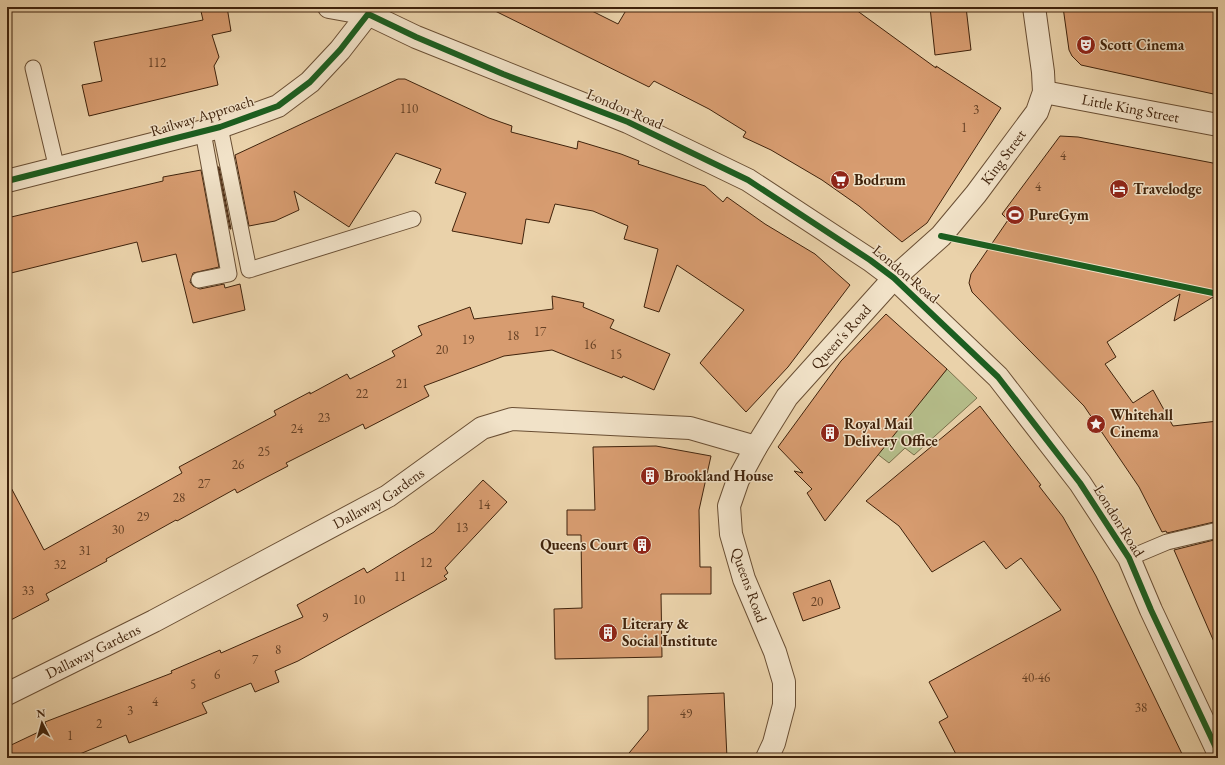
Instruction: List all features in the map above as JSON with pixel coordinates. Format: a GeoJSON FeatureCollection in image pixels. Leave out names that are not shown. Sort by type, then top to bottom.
{"type":"FeatureCollection","features":[{"type":"Feature","properties":{"kind":"street","name":"London Road"},"geometry":{"type":"LineString","coordinates":[[329,7],[365,9],[416,37],[503,74],[628,122],[748,180],[870,260],[894,278],[998,377],[1080,483],[1129,558],[1151,610],[1218,752]]}},
{"type":"Feature","properties":{"kind":"street","name":"King Street"},"geometry":{"type":"LineString","coordinates":[[894,278],[941,236],[976,194],[1037,112],[1044,92],[1043,72],[1034,7]]}},
{"type":"Feature","properties":{"kind":"street","name":"Railway Approach"},"geometry":{"type":"LineString","coordinates":[[7,181],[212,130],[278,106],[310,82],[340,50],[365,9]]}},
{"type":"Feature","properties":{"kind":"street","name":"Little King Street"},"geometry":{"type":"LineString","coordinates":[[1044,92],[1218,125]]}},
{"type":"Feature","properties":{"kind":"street","name":"Queen's Road"},"geometry":{"type":"LineString","coordinates":[[787,397],[894,278]]}},
{"type":"Feature","properties":{"kind":"street","name":"Queens Road"},"geometry":{"type":"LineString","coordinates":[[767,758],[774,743],[784,705],[784,682],[775,652],[744,579],[731,534],[729,506],[738,480],[756,447],[787,397]]}},
{"type":"Feature","properties":{"kind":"street","name":"Dallaway Gardens"},"geometry":{"type":"LineString","coordinates":[[15,690],[154,621],[388,496],[482,428],[512,419],[690,428],[756,447]]}},
{"type":"Feature","properties":{"kind":"lane"},"geometry":{"type":"LineString","coordinates":[[33,68],[57,169]]}},
{"type":"Feature","properties":{"kind":"lane"},"geometry":{"type":"LineString","coordinates":[[212,130],[249,270],[413,219]]}},
{"type":"Feature","properties":{"kind":"lane"},"geometry":{"type":"LineString","coordinates":[[199,280],[230,274],[212,130]]}},
{"type":"Feature","properties":{"kind":"lane"},"geometry":{"type":"LineString","coordinates":[[1129,558],[1167,542],[1218,530]]}},
{"type":"Feature","properties":{"kind":"green space"},"geometry":{"type":"Polygon","coordinates":[[[947,369],[977,398],[914,455],[905,448],[889,463],[876,453],[947,369]]]}},
{"type":"Feature","properties":{"kind":"building"},"geometry":{"type":"Polygon","coordinates":[[[200,7],[227,7],[231,31],[212,35],[219,57],[214,66],[218,85],[89,116],[82,85],[102,81],[94,42],[203,20],[200,7]]]}},
{"type":"Feature","properties":{"kind":"building"},"geometry":{"type":"Polygon","coordinates":[[[487,7],[584,7],[618,24],[628,7],[852,7],[936,68],[936,66],[1001,108],[927,223],[902,242],[859,206],[822,180],[771,150],[743,137],[746,132],[709,109],[654,81],[649,87],[487,7]]]}},
{"type":"Feature","properties":{"kind":"building"},"geometry":{"type":"Polygon","coordinates":[[[930,7],[966,7],[971,50],[935,55],[930,7]]]}},
{"type":"Feature","properties":{"kind":"building"},"geometry":{"type":"Polygon","coordinates":[[[1063,7],[1218,7],[1218,95],[1081,65],[1072,56],[1069,50],[1063,7]]]}},
{"type":"Feature","properties":{"kind":"building"},"geometry":{"type":"Polygon","coordinates":[[[398,79],[405,79],[489,118],[512,126],[511,132],[577,149],[578,141],[621,154],[639,161],[638,164],[705,186],[723,202],[727,197],[765,224],[815,254],[850,285],[788,367],[746,412],[700,363],[744,310],[677,265],[659,312],[644,307],[658,249],[624,239],[628,226],[593,211],[555,204],[549,223],[526,219],[522,244],[452,231],[466,193],[435,183],[441,169],[396,153],[349,227],[294,191],[299,210],[275,221],[249,226],[235,155],[398,79]]]}},
{"type":"Feature","properties":{"kind":"building"},"geometry":{"type":"Polygon","coordinates":[[[1060,136],[1078,137],[1218,164],[1218,294],[1174,321],[1180,294],[1107,342],[1116,357],[1105,364],[1133,403],[1153,390],[1173,426],[1218,421],[1218,521],[1167,533],[1166,531],[1162,532],[1139,487],[1084,406],[972,292],[969,283],[971,274],[1008,220],[1002,214],[1060,136]]]}},
{"type":"Feature","properties":{"kind":"building"},"geometry":{"type":"Polygon","coordinates":[[[219,167],[231,229],[230,229],[219,167]]]}},
{"type":"Feature","properties":{"kind":"building"},"geometry":{"type":"Polygon","coordinates":[[[201,170],[219,267],[193,273],[190,282],[193,286],[200,289],[224,284],[225,288],[240,284],[245,310],[193,323],[176,254],[142,262],[137,242],[7,274],[7,218],[163,181],[163,177],[201,170]]]}},
{"type":"Feature","properties":{"kind":"building"},"geometry":{"type":"Polygon","coordinates":[[[552,296],[584,303],[583,307],[614,320],[610,328],[670,354],[654,390],[623,376],[622,378],[552,350],[504,356],[424,386],[429,396],[365,429],[363,424],[286,463],[288,466],[237,493],[235,489],[177,521],[176,520],[106,559],[107,561],[46,594],[49,600],[7,622],[7,480],[44,550],[182,473],[179,467],[276,415],[274,411],[347,374],[350,379],[395,356],[392,351],[422,335],[418,326],[470,307],[474,319],[553,309],[552,296]]]}},
{"type":"Feature","properties":{"kind":"building","name":"Royal Mail Delivery Office"},"geometry":{"type":"Polygon","coordinates":[[[886,314],[947,369],[825,521],[807,493],[812,489],[794,471],[803,473],[778,447],[841,361],[886,314]]]}},
{"type":"Feature","properties":{"kind":"building"},"geometry":{"type":"Polygon","coordinates":[[[980,406],[1041,485],[1039,486],[1063,517],[1096,576],[1184,758],[958,758],[939,722],[948,717],[929,682],[1061,610],[1021,558],[1006,569],[984,541],[932,572],[899,526],[866,501],[980,406]]]}},
{"type":"Feature","properties":{"kind":"building"},"geometry":{"type":"Polygon","coordinates":[[[656,446],[711,456],[699,510],[700,567],[711,567],[711,594],[661,594],[662,657],[555,659],[554,609],[582,608],[581,535],[567,535],[567,510],[595,510],[593,447],[656,446]]]}},
{"type":"Feature","properties":{"kind":"building"},"geometry":{"type":"Polygon","coordinates":[[[483,480],[507,502],[445,568],[448,573],[444,576],[447,579],[298,661],[275,671],[279,682],[255,692],[251,683],[202,703],[207,713],[129,743],[126,735],[70,758],[7,758],[7,747],[47,728],[45,722],[172,673],[171,671],[220,650],[221,653],[303,617],[297,605],[364,568],[367,573],[434,532],[483,480]]]}},
{"type":"Feature","properties":{"kind":"building"},"geometry":{"type":"Polygon","coordinates":[[[1218,539],[1218,651],[1174,550],[1218,539]]]}},
{"type":"Feature","properties":{"kind":"building"},"geometry":{"type":"Polygon","coordinates":[[[830,580],[840,608],[803,621],[793,593],[830,580]]]}},
{"type":"Feature","properties":{"kind":"building"},"geometry":{"type":"Polygon","coordinates":[[[724,693],[727,758],[625,758],[648,730],[648,696],[724,693]]]}},
{"type":"Feature","properties":{"kind":"cycle path"},"geometry":{"type":"LineString","coordinates":[[7,181],[220,127],[278,106],[310,82],[340,50],[368,14],[416,37],[503,74],[628,122],[748,180],[870,260],[894,278],[998,377],[1080,483],[1129,558],[1151,610],[1218,752]]}},
{"type":"Feature","properties":{"kind":"cycle path"},"geometry":{"type":"LineString","coordinates":[[941,236],[1218,294]]}},
{"type":"Feature","properties":{"kind":"place","name":"Scott Cinema"},"geometry":{"type":"Point","coordinates":[1086,45]}},
{"type":"Feature","properties":{"kind":"place","name":"Bodrum"},"geometry":{"type":"Point","coordinates":[840,180]}},
{"type":"Feature","properties":{"kind":"place","name":"Travelodge"},"geometry":{"type":"Point","coordinates":[1119,189]}},
{"type":"Feature","properties":{"kind":"place","name":"PureGym"},"geometry":{"type":"Point","coordinates":[1015,215]}},
{"type":"Feature","properties":{"kind":"place","name":"Whitehall Cinema"},"geometry":{"type":"Point","coordinates":[1096,424]}},
{"type":"Feature","properties":{"kind":"place","name":"Royal Mail Delivery Office"},"geometry":{"type":"Point","coordinates":[830,433]}},
{"type":"Feature","properties":{"kind":"place","name":"Brookland House"},"geometry":{"type":"Point","coordinates":[650,476]}},
{"type":"Feature","properties":{"kind":"place","name":"Queens Court"},"geometry":{"type":"Point","coordinates":[642,545]}},
{"type":"Feature","properties":{"kind":"place","name":"Literary & Social Institute"},"geometry":{"type":"Point","coordinates":[608,633]}}]}
